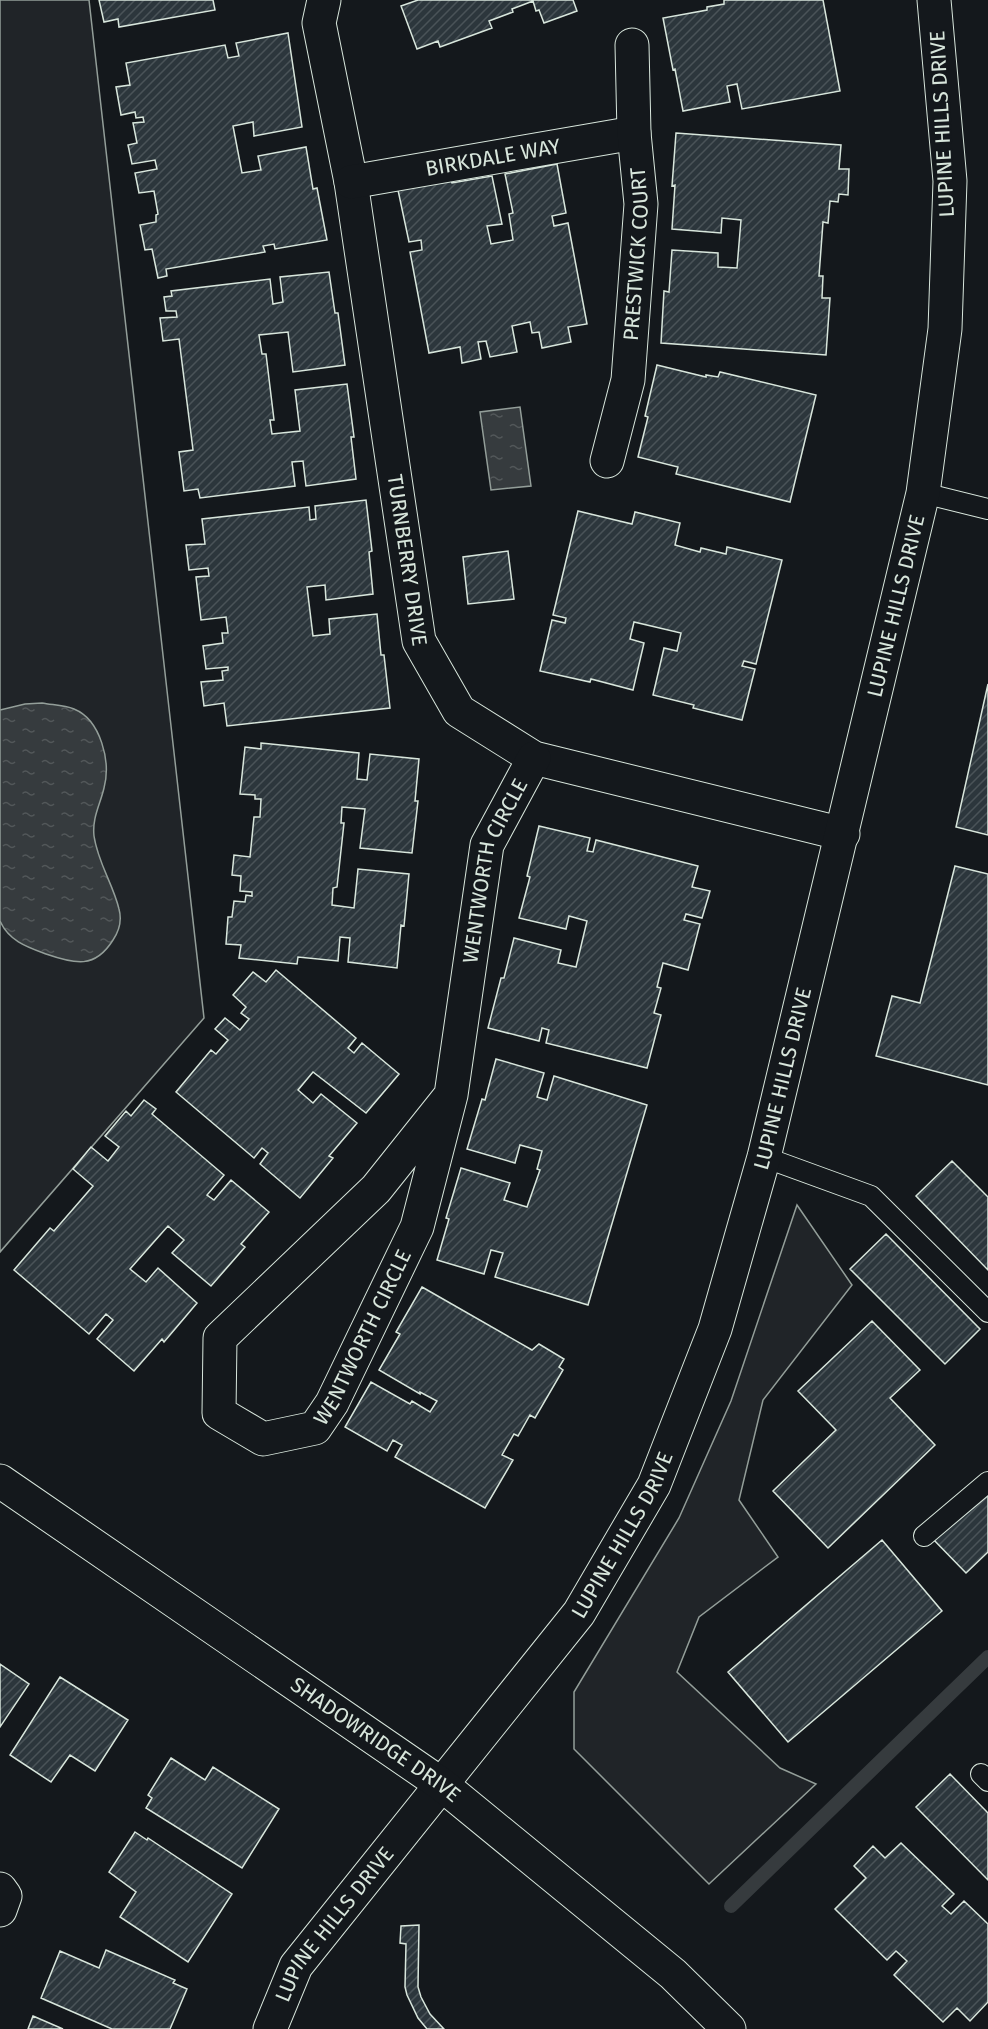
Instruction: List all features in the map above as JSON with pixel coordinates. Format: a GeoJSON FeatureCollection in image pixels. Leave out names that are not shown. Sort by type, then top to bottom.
{"type":"FeatureCollection","features":[{"type":"Feature","properties":{"kind":"street","name":"TURNBERRY DRIVE"},"geometry":{"type":"LineString","coordinates":[[324,0],[320,23],[351,182],[418,641],[459,711],[534,758],[843,834]]}},
{"type":"Feature","properties":{"kind":"street","name":"LUPINE HILLS DRIVE"},"geometry":{"type":"LineString","coordinates":[[270,2029],[296,1966],[579,1613],[654,1485],[715,1329],[764,1157],[923,493],[945,329],[950,181],[934,0]]}},
{"type":"Feature","properties":{"kind":"street","name":"PRESTWICK COURT"},"geometry":{"type":"LineString","coordinates":[[607,461],[628,380],[641,204],[634,133],[632,45]]}},
{"type":"Feature","properties":{"kind":"street","name":"BIRKDALE WAY"},"geometry":{"type":"LineString","coordinates":[[351,182],[634,133]]}},
{"type":"Feature","properties":{"kind":"street","name":"WENTWORTH CIRCLE"},"geometry":{"type":"LineString","coordinates":[[451,1095],[376,1189],[220,1338],[219,1413],[263,1439],[315,1428],[332,1403],[417,1227],[451,1095],[487,845],[534,758]]}},
{"type":"Feature","properties":{"kind":"street","name":"SHADOWRIDGE DRIVE"},"geometry":{"type":"LineString","coordinates":[[0,1481],[441,1784],[673,1974],[729,2029]]}},
{"type":"Feature","properties":{"kind":"lane"},"geometry":{"type":"LineString","coordinates":[[923,493],[988,509]]}},
{"type":"Feature","properties":{"kind":"lane"},"geometry":{"type":"LineString","coordinates":[[764,1157],[871,1196],[988,1312]]}},
{"type":"Feature","properties":{"kind":"lane"},"geometry":{"type":"LineString","coordinates":[[924,1536],[988,1482]]}},
{"type":"Feature","properties":{"kind":"shaded area"},"geometry":{"type":"Polygon","coordinates":[[[0,0],[89,0],[204,1018],[0,1252],[0,0]]]}},
{"type":"Feature","properties":{"kind":"shaded area"},"geometry":{"type":"Polygon","coordinates":[[[797,1205],[852,1285],[763,1400],[739,1500],[778,1557],[699,1617],[677,1672],[780,1768],[816,1784],[709,1884],[574,1749],[574,1692],[679,1518],[731,1401],[797,1205]]]}},
{"type":"Feature","properties":{"kind":"water"},"geometry":{"type":"Polygon","coordinates":[[[520,407],[531,486],[491,490],[480,412],[520,407]]]}},
{"type":"Feature","properties":{"kind":"water"},"geometry":{"type":"Polygon","coordinates":[[[42,703],[74,709],[83,714],[97,732],[105,754],[106,778],[95,817],[94,836],[120,913],[120,921],[115,937],[106,949],[99,956],[84,962],[66,960],[25,946],[8,934],[0,921],[0,710],[25,704],[42,703]]]}},
{"type":"Feature","properties":{"kind":"building"},"geometry":{"type":"Polygon","coordinates":[[[99,0],[213,0],[215,10],[119,27],[118,19],[104,22],[99,0]]]}},
{"type":"Feature","properties":{"kind":"building"},"geometry":{"type":"Polygon","coordinates":[[[418,0],[573,0],[577,11],[544,23],[533,1],[489,21],[492,28],[440,47],[438,41],[417,49],[401,6],[418,0]]]}},
{"type":"Feature","properties":{"kind":"building"},"geometry":{"type":"Polygon","coordinates":[[[724,0],[823,0],[840,91],[742,109],[737,84],[727,86],[730,102],[683,111],[663,18],[707,10],[707,7],[724,4],[724,0]]]}},
{"type":"Feature","properties":{"kind":"building"},"geometry":{"type":"Polygon","coordinates":[[[288,33],[302,127],[254,136],[253,122],[233,126],[242,173],[261,170],[258,156],[306,147],[313,189],[317,188],[327,240],[275,249],[274,244],[263,246],[265,252],[166,269],[167,276],[158,278],[152,249],[145,250],[140,225],[156,222],[158,214],[154,191],[139,193],[135,173],[157,169],[155,160],[132,164],[128,145],[137,143],[133,123],[144,122],[143,117],[136,118],[135,112],[121,115],[116,87],[130,85],[126,63],[225,45],[228,58],[239,56],[236,43],[288,33]]]}},
{"type":"Feature","properties":{"kind":"building"},"geometry":{"type":"Polygon","coordinates":[[[676,133],[841,145],[839,169],[849,169],[848,195],[839,194],[838,202],[830,201],[828,223],[823,222],[819,276],[823,276],[822,298],[830,298],[826,355],[661,343],[664,291],[669,292],[672,250],[718,253],[718,267],[737,268],[741,220],[722,218],[721,233],[672,229],[676,133]]]}},
{"type":"Feature","properties":{"kind":"building"},"geometry":{"type":"Polygon","coordinates":[[[557,164],[566,213],[552,216],[554,226],[568,223],[587,324],[568,327],[571,342],[542,348],[539,332],[532,333],[530,322],[512,326],[517,352],[490,357],[486,341],[478,342],[481,359],[462,363],[460,347],[429,353],[410,252],[422,250],[421,240],[409,242],[398,190],[451,180],[452,183],[492,176],[502,224],[487,226],[491,244],[513,240],[509,214],[513,213],[505,174],[557,164]]]}},
{"type":"Feature","properties":{"kind":"building"},"geometry":{"type":"Polygon","coordinates":[[[329,272],[335,313],[338,313],[345,365],[293,372],[288,332],[259,335],[262,354],[266,354],[274,420],[270,420],[272,434],[300,431],[295,390],[347,384],[354,437],[351,437],[356,479],[306,486],[303,461],[292,462],[295,486],[200,498],[198,489],[184,491],[179,452],[193,450],[179,339],[163,341],[160,318],[177,317],[176,311],[166,311],[164,297],[172,296],[171,291],[270,279],[273,304],[283,302],[280,277],[329,272]]]}},
{"type":"Feature","properties":{"kind":"building"},"geometry":{"type":"Polygon","coordinates":[[[657,365],[706,377],[706,375],[718,377],[720,372],[816,395],[790,502],[676,474],[678,467],[638,457],[657,365]]]}},
{"type":"Feature","properties":{"kind":"building"},"geometry":{"type":"Polygon","coordinates":[[[366,500],[372,551],[369,552],[373,594],[326,600],[325,585],[307,587],[313,636],[330,634],[329,619],[377,614],[390,708],[227,726],[224,703],[204,706],[201,682],[223,680],[222,671],[228,670],[228,667],[206,669],[203,646],[223,643],[222,633],[228,633],[226,617],[201,620],[196,577],[209,576],[208,568],[189,570],[186,545],[205,544],[202,519],[309,507],[310,520],[316,519],[315,506],[366,500]]]}},
{"type":"Feature","properties":{"kind":"building"},"geometry":{"type":"Polygon","coordinates":[[[578,511],[632,524],[635,512],[680,523],[675,545],[700,552],[701,548],[726,554],[727,547],[782,560],[756,664],[744,661],[742,666],[755,669],[742,720],[653,695],[664,648],[677,651],[681,633],[634,622],[630,639],[644,643],[633,690],[591,679],[590,682],[540,671],[552,620],[565,623],[566,618],[553,615],[578,511]]]}},
{"type":"Feature","properties":{"kind":"building"},"geometry":{"type":"Polygon","coordinates":[[[508,551],[514,599],[468,604],[463,557],[508,551]]]}},
{"type":"Feature","properties":{"kind":"building"},"geometry":{"type":"Polygon","coordinates":[[[988,684],[988,835],[956,827],[988,684]]]}},
{"type":"Feature","properties":{"kind":"building"},"geometry":{"type":"Polygon","coordinates":[[[261,743],[359,753],[357,779],[367,780],[370,754],[419,759],[415,801],[418,801],[412,853],[360,848],[365,809],[342,807],[341,823],[344,823],[337,887],[333,888],[332,905],[354,908],[358,869],[409,874],[397,968],[348,962],[350,938],[340,937],[338,961],[298,957],[297,964],[239,958],[241,945],[226,944],[228,917],[232,917],[234,901],[245,902],[246,895],[252,896],[252,892],[240,891],[241,876],[232,875],[234,855],[250,857],[254,817],[260,817],[261,799],[255,799],[255,795],[240,794],[245,747],[261,749],[261,743]]]}},
{"type":"Feature","properties":{"kind":"building"},"geometry":{"type":"Polygon","coordinates":[[[539,826],[590,838],[587,851],[593,852],[596,840],[698,866],[692,887],[710,891],[702,918],[686,914],[684,920],[700,924],[688,970],[663,963],[657,987],[661,988],[654,1013],[661,1015],[647,1068],[546,1043],[549,1030],[542,1028],[539,1041],[488,1028],[514,938],[561,950],[558,963],[576,967],[587,921],[569,916],[566,929],[519,918],[530,877],[527,876],[539,826]]]}},
{"type":"Feature","properties":{"kind":"building"},"geometry":{"type":"Polygon","coordinates":[[[955,866],[988,874],[988,1085],[876,1056],[892,996],[920,1003],[955,866]]]}},
{"type":"Feature","properties":{"kind":"building"},"geometry":{"type":"Polygon","coordinates":[[[276,970],[356,1038],[348,1048],[354,1053],[362,1043],[399,1074],[366,1113],[313,1072],[298,1090],[313,1103],[321,1094],[357,1123],[329,1156],[333,1158],[300,1198],[260,1164],[268,1153],[262,1148],[254,1158],[176,1092],[211,1050],[216,1054],[228,1040],[215,1029],[225,1018],[240,1030],[249,1019],[241,1013],[246,1007],[233,995],[253,972],[266,982],[276,970]]]}},
{"type":"Feature","properties":{"kind":"building"},"geometry":{"type":"Polygon","coordinates":[[[496,1059],[544,1073],[537,1097],[547,1100],[554,1076],[647,1105],[588,1305],[495,1277],[503,1253],[491,1250],[484,1274],[437,1260],[449,1219],[446,1218],[461,1168],[510,1183],[504,1200],[527,1207],[540,1170],[537,1169],[542,1151],[520,1145],[515,1163],[467,1149],[482,1099],[485,1100],[496,1059]]]}},
{"type":"Feature","properties":{"kind":"building"},"geometry":{"type":"Polygon","coordinates":[[[144,1100],[156,1109],[152,1114],[224,1175],[207,1195],[214,1200],[231,1180],[269,1212],[241,1244],[245,1247],[211,1286],[172,1253],[184,1240],[168,1226],[130,1269],[146,1282],[158,1268],[197,1303],[164,1342],[162,1339],[134,1371],[97,1339],[113,1320],[106,1314],[89,1334],[14,1270],[50,1228],[54,1231],[93,1186],[73,1169],[91,1147],[108,1161],[119,1147],[105,1136],[126,1111],[131,1116],[144,1100]]]}},
{"type":"Feature","properties":{"kind":"building"},"geometry":{"type":"Polygon","coordinates":[[[952,1161],[988,1197],[988,1270],[916,1196],[952,1161]]]}},
{"type":"Feature","properties":{"kind":"building"},"geometry":{"type":"Polygon","coordinates":[[[886,1234],[980,1329],[945,1364],[850,1269],[886,1234]]]}},
{"type":"Feature","properties":{"kind":"building"},"geometry":{"type":"Polygon","coordinates":[[[422,1287],[532,1350],[539,1344],[564,1359],[559,1367],[563,1370],[535,1418],[530,1415],[518,1436],[514,1434],[502,1455],[513,1460],[485,1508],[395,1457],[402,1445],[393,1440],[387,1451],[345,1427],[371,1382],[410,1404],[412,1401],[430,1412],[437,1401],[420,1392],[420,1394],[379,1370],[400,1334],[396,1332],[422,1287]]]}},
{"type":"Feature","properties":{"kind":"building"},"geometry":{"type":"Polygon","coordinates":[[[872,1321],[920,1370],[890,1398],[935,1445],[828,1548],[773,1491],[836,1430],[798,1391],[872,1321]]]}},
{"type":"Feature","properties":{"kind":"building"},"geometry":{"type":"Polygon","coordinates":[[[988,1481],[988,1552],[966,1573],[931,1537],[988,1481]]]}},
{"type":"Feature","properties":{"kind":"building"},"geometry":{"type":"Polygon","coordinates":[[[882,1540],[942,1611],[788,1742],[728,1672],[882,1540]]]}},
{"type":"Feature","properties":{"kind":"building"},"geometry":{"type":"Polygon","coordinates":[[[0,1664],[29,1684],[0,1727],[0,1664]]]}},
{"type":"Feature","properties":{"kind":"building"},"geometry":{"type":"Polygon","coordinates":[[[60,1677],[128,1720],[95,1771],[70,1755],[51,1782],[10,1755],[60,1677]]]}},
{"type":"Feature","properties":{"kind":"building"},"geometry":{"type":"Polygon","coordinates":[[[171,1758],[205,1780],[213,1767],[279,1809],[242,1868],[146,1808],[152,1798],[148,1795],[171,1758]]]}},
{"type":"Feature","properties":{"kind":"building"},"geometry":{"type":"Polygon","coordinates":[[[950,1774],[988,1813],[988,1880],[916,1807],[950,1774]]]}},
{"type":"Feature","properties":{"kind":"building"},"geometry":{"type":"Polygon","coordinates":[[[135,1832],[147,1840],[148,1838],[232,1894],[188,1962],[120,1917],[136,1892],[109,1872],[135,1832]]]}},
{"type":"Feature","properties":{"kind":"building"},"geometry":{"type":"Polygon","coordinates":[[[901,1843],[954,1894],[942,1906],[951,1914],[964,1901],[988,1924],[988,2002],[970,2021],[957,2008],[943,2022],[894,1975],[907,1961],[896,1951],[887,1960],[835,1909],[866,1878],[854,1866],[873,1846],[885,1858],[901,1843]]]}},
{"type":"Feature","properties":{"kind":"building"},"geometry":{"type":"Polygon","coordinates":[[[419,1925],[418,1987],[430,2014],[444,2029],[427,2029],[418,2018],[405,1987],[406,1944],[400,1943],[401,1926],[419,1925]]]}},
{"type":"Feature","properties":{"kind":"building"},"geometry":{"type":"Polygon","coordinates":[[[106,1950],[175,1980],[173,1983],[187,1989],[170,2029],[112,2029],[41,1998],[60,1951],[99,1968],[106,1950]]]}},
{"type":"Feature","properties":{"kind":"building"},"geometry":{"type":"Polygon","coordinates":[[[33,2016],[63,2029],[28,2029],[33,2016]]]}},
{"type":"Feature","properties":{"kind":"waterway"},"geometry":{"type":"LineString","coordinates":[[731,1906],[988,1657]]}}]}
